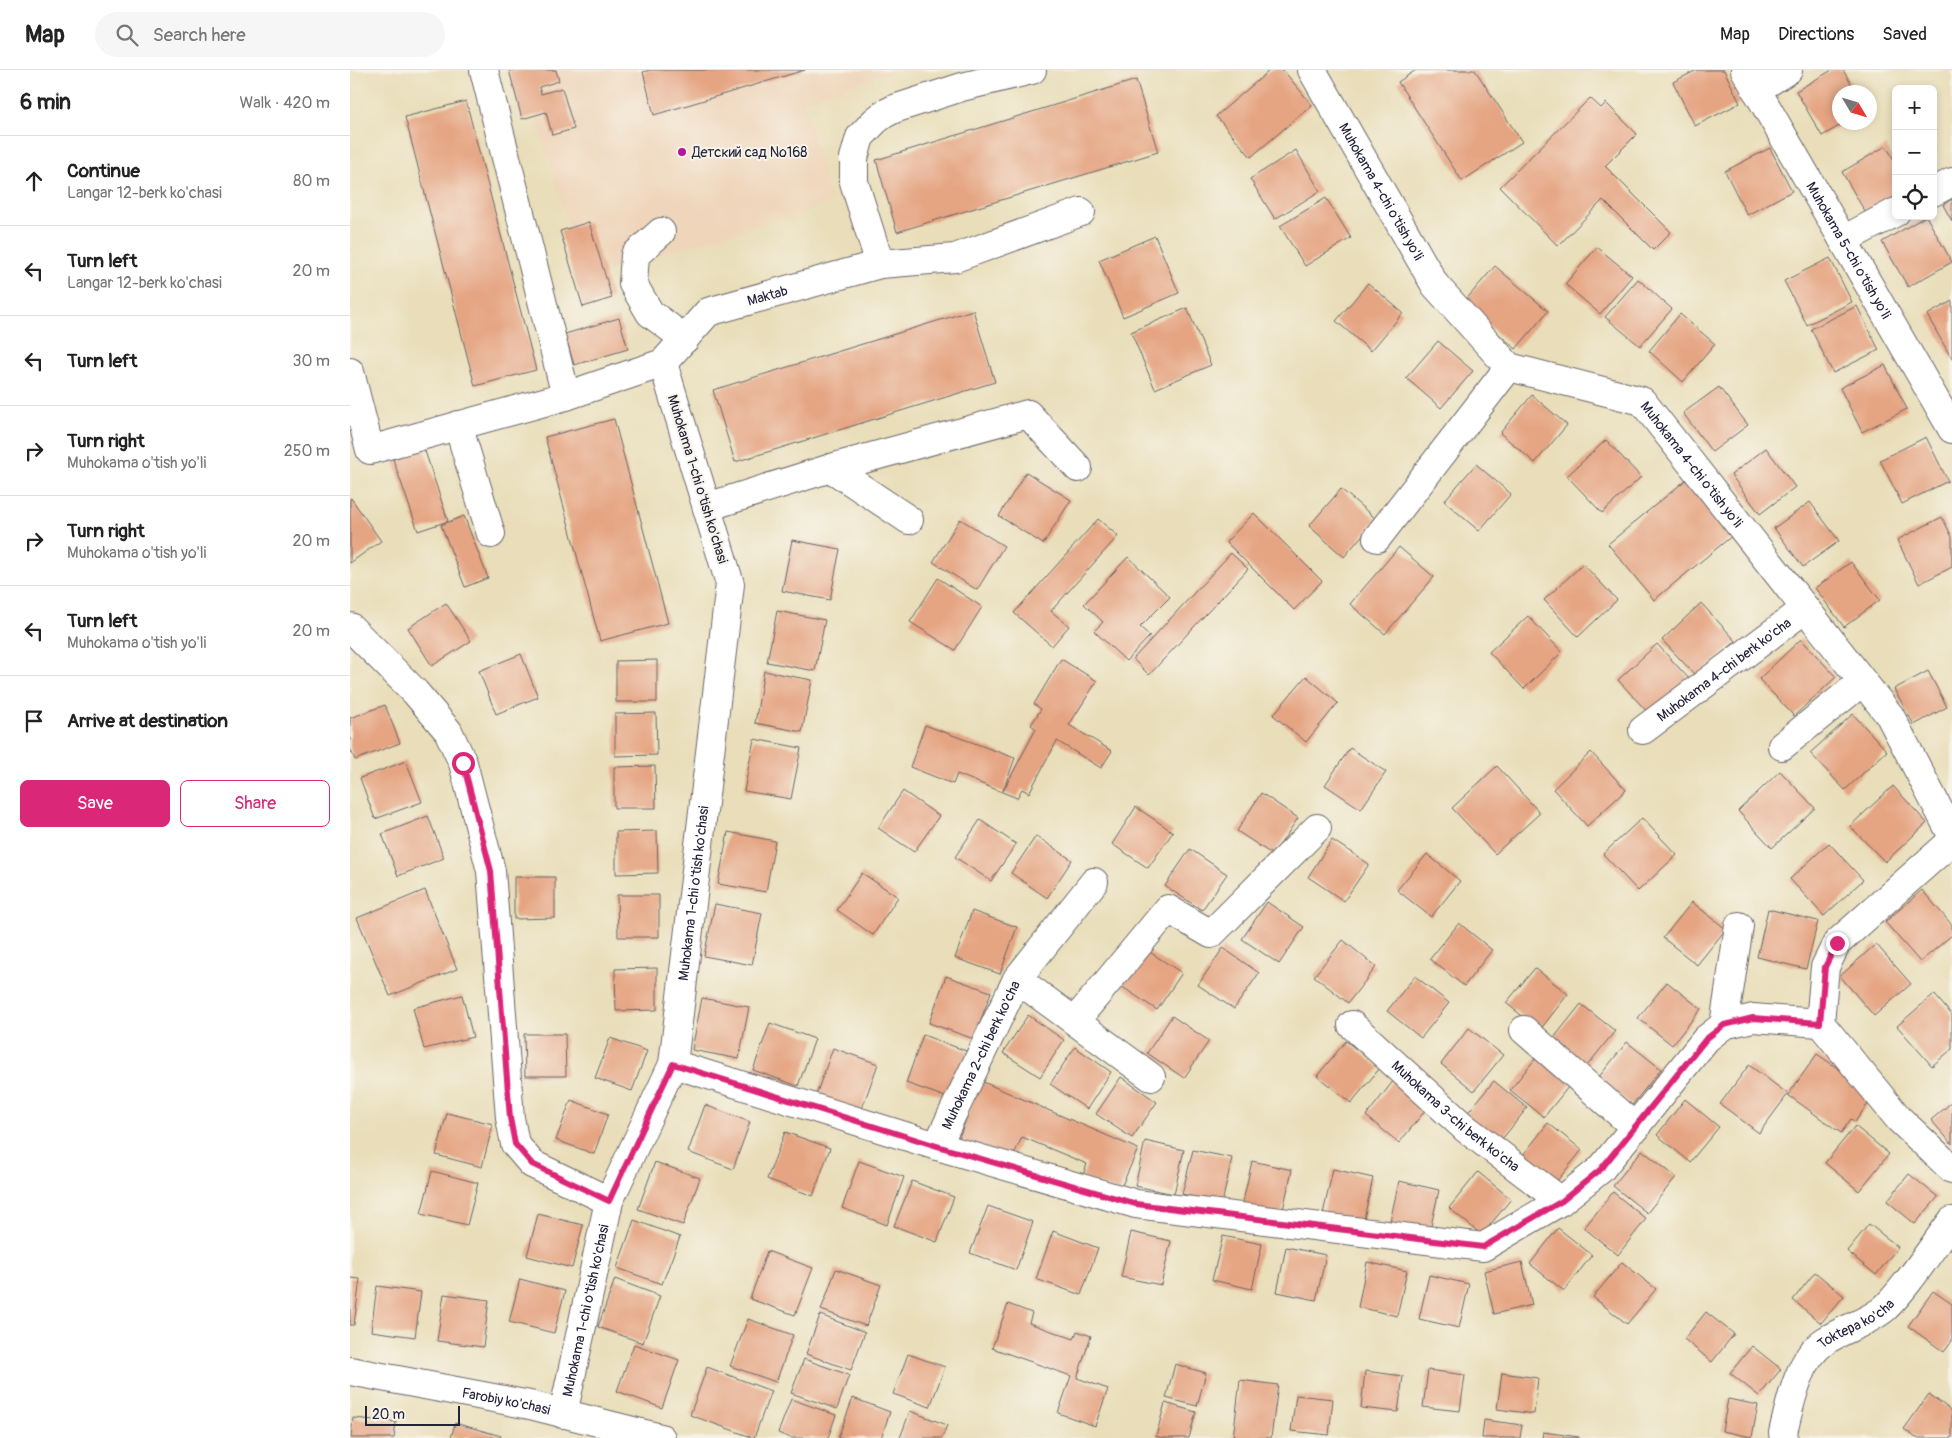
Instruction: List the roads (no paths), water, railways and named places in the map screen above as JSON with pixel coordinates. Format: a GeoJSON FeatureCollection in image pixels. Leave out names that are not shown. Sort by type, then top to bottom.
{"type":"FeatureCollection","features":[{"type":"Feature","properties":{"kind":"street"},"geometry":{"type":"LineString","coordinates":[[484,70],[566,396]]}},
{"type":"Feature","properties":{"kind":"street"},"geometry":{"type":"LineString","coordinates":[[880,264],[854,182],[854,158],[860,137],[875,121],[894,109],[959,79],[1032,70]]}},
{"type":"Feature","properties":{"kind":"street","name":"Muhokama 4-chi o'tish yo'li"},"geometry":{"type":"LineString","coordinates":[[1312,70],[1435,285],[1509,367],[1642,402],[1890,716],[1952,836]]}},
{"type":"Feature","properties":{"kind":"street"},"geometry":{"type":"LineString","coordinates":[[1751,80],[1788,70]]}},
{"type":"Feature","properties":{"kind":"street","name":"Muhokama 5-chi o'tish yo'li"},"geometry":{"type":"LineString","coordinates":[[1751,80],[1952,429]]}},
{"type":"Feature","properties":{"kind":"street"},"geometry":{"type":"LineString","coordinates":[[1937,190],[1952,182]]}},
{"type":"Feature","properties":{"kind":"street","name":"Maktab"},"geometry":{"type":"LineString","coordinates":[[350,372],[370,450],[566,396],[663,363],[708,312],[880,264],[955,258],[1081,212]]}},
{"type":"Feature","properties":{"kind":"street"},"geometry":{"type":"LineString","coordinates":[[1843,240],[1892,214]]}},
{"type":"Feature","properties":{"kind":"street"},"geometry":{"type":"LineString","coordinates":[[662,232],[635,255],[633,284],[650,313],[685,339]]}},
{"type":"Feature","properties":{"kind":"street","name":"Muhokama 1-chi o'tish ko'chasi"},"geometry":{"type":"LineString","coordinates":[[563,1414],[609,1201],[673,1064],[730,584],[663,363]]}},
{"type":"Feature","properties":{"kind":"street"},"geometry":{"type":"LineString","coordinates":[[1377,538],[1509,367]]}},
{"type":"Feature","properties":{"kind":"street"},"geometry":{"type":"LineString","coordinates":[[707,507],[831,468],[1028,414],[1078,468]]}},
{"type":"Feature","properties":{"kind":"street"},"geometry":{"type":"LineString","coordinates":[[458,426],[491,534]]}},
{"type":"Feature","properties":{"kind":"street"},"geometry":{"type":"LineString","coordinates":[[831,468],[909,520]]}},
{"type":"Feature","properties":{"kind":"street","name":"Muhokama 4-chi berk ko'cha"},"geometry":{"type":"LineString","coordinates":[[1643,730],[1805,609]]}},
{"type":"Feature","properties":{"kind":"street"},"geometry":{"type":"LineString","coordinates":[[350,627],[415,692],[448,731],[463,763],[491,871],[510,1118],[515,1144],[532,1164],[609,1201]]}},
{"type":"Feature","properties":{"kind":"street"},"geometry":{"type":"LineString","coordinates":[[1782,746],[1862,682]]}},
{"type":"Feature","properties":{"kind":"street"},"geometry":{"type":"LineString","coordinates":[[1075,1021],[1168,909],[1211,934],[1317,828]]}},
{"type":"Feature","properties":{"kind":"street"},"geometry":{"type":"LineString","coordinates":[[1952,841],[1837,943],[1825,967],[1820,1023],[1899,1119],[1952,1170]]}},
{"type":"Feature","properties":{"kind":"street"},"geometry":{"type":"LineString","coordinates":[[1016,979],[1094,882]]}},
{"type":"Feature","properties":{"kind":"street"},"geometry":{"type":"LineString","coordinates":[[1724,1025],[1739,926]]}},
{"type":"Feature","properties":{"kind":"street","name":"Muhokama 2-chi berk ko'cha"},"geometry":{"type":"LineString","coordinates":[[937,1146],[1016,979],[1151,1077]]}},
{"type":"Feature","properties":{"kind":"street"},"geometry":{"type":"LineString","coordinates":[[673,1064],[937,1146],[1136,1204],[1483,1247],[1562,1201],[1601,1169],[1706,1039],[1724,1025],[1753,1018],[1820,1023]]}},
{"type":"Feature","properties":{"kind":"street","name":"Muhokama 3-chi berk ko'cha"},"geometry":{"type":"LineString","coordinates":[[1352,1025],[1466,1128],[1562,1201]]}},
{"type":"Feature","properties":{"kind":"street"},"geometry":{"type":"LineString","coordinates":[[1524,1030],[1636,1128]]}},
{"type":"Feature","properties":{"kind":"street","name":"Toktepa ko'cha"},"geometry":{"type":"LineString","coordinates":[[1784,1438],[1783,1433],[1795,1383],[1813,1354],[1824,1342],[1883,1310],[1952,1221]]}},
{"type":"Feature","properties":{"kind":"street","name":"Farobiy ko'chasi"},"geometry":{"type":"LineString","coordinates":[[350,1370],[530,1405],[661,1438]]}},
{"type":"Feature","properties":{"kind":"place","name":"Детский сад №168"},"geometry":{"type":"Point","coordinates":[682,152]}}]}
